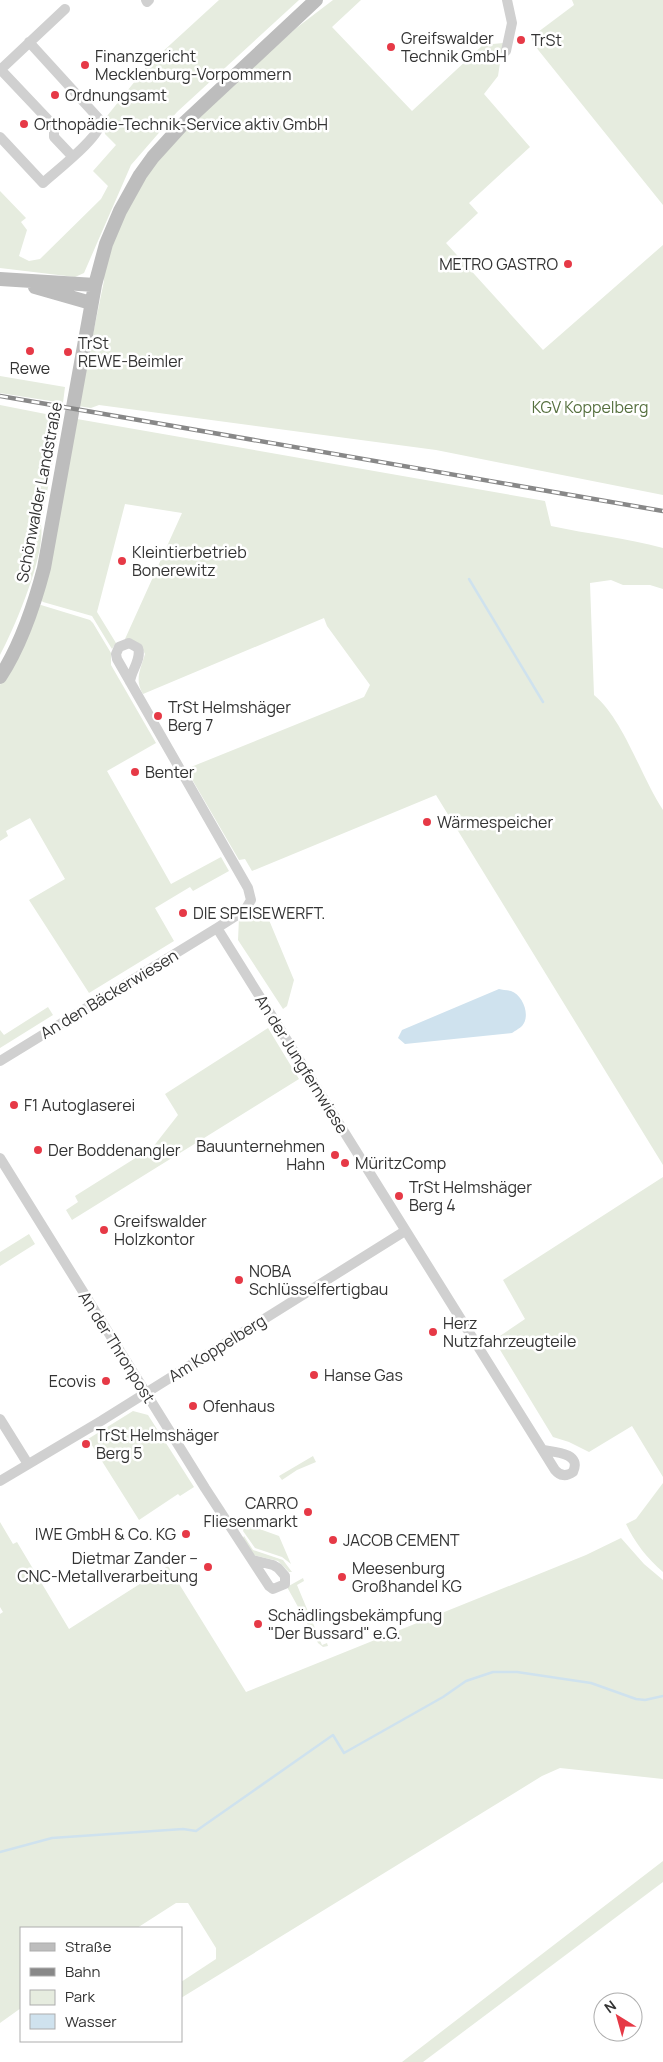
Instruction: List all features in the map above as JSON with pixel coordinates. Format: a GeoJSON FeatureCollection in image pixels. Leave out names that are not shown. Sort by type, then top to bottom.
{"type":"FeatureCollection","features":[{"type":"Feature","properties":{"kind":"main road","name":"Schönwalder Landstraße"},"geometry":{"type":"LineString","coordinates":[[0,677],[22,634],[35,601],[44,568],[91,303],[106,244],[120,211],[140,175],[153,157],[182,125],[316,0]]}},
{"type":"Feature","properties":{"kind":"main road"},"geometry":{"type":"LineString","coordinates":[[0,279],[95,285]]}},
{"type":"Feature","properties":{"kind":"main road"},"geometry":{"type":"LineString","coordinates":[[16,281],[91,303]]}},
{"type":"Feature","properties":{"kind":"street"},"geometry":{"type":"LineString","coordinates":[[506,51],[512,23],[507,0]]}},
{"type":"Feature","properties":{"kind":"street"},"geometry":{"type":"LineString","coordinates":[[65,9],[0,69],[54,126],[54,137],[72,156]]}},
{"type":"Feature","properties":{"kind":"street"},"geometry":{"type":"LineString","coordinates":[[0,137],[43,183],[94,136],[101,125],[101,121],[29,42]]}},
{"type":"Feature","properties":{"kind":"street"},"geometry":{"type":"LineString","coordinates":[[130,682],[250,894],[251,900],[245,910],[217,928]]}},
{"type":"Feature","properties":{"kind":"street","name":"An den Bäckerwiesen"},"geometry":{"type":"LineString","coordinates":[[0,1061],[217,928]]}},
{"type":"Feature","properties":{"kind":"street","name":"An der Jungfernwiese"},"geometry":{"type":"LineString","coordinates":[[217,928],[543,1450]]}},
{"type":"Feature","properties":{"kind":"street","name":"An der Thronpost"},"geometry":{"type":"LineString","coordinates":[[0,1158],[205,1488],[252,1560]]}},
{"type":"Feature","properties":{"kind":"street","name":"Am Koppelberg"},"geometry":{"type":"LineString","coordinates":[[0,1481],[405,1230]]}},
{"type":"Feature","properties":{"kind":"street"},"geometry":{"type":"LineString","coordinates":[[0,1419],[28,1464]]}},
{"type":"Feature","properties":{"kind":"green space"},"geometry":{"type":"Polygon","coordinates":[[[219,0],[299,0],[177,112],[131,165],[84,273],[75,277],[0,268],[0,191],[26,218],[21,222],[27,230],[19,256],[29,261],[40,259],[101,199],[108,186],[93,171],[116,145],[105,134],[103,121],[148,65],[219,0]]]}},
{"type":"Feature","properties":{"kind":"green space","name":"KGV Koppelberg"},"geometry":{"type":"Polygon","coordinates":[[[333,0],[361,0],[332,27],[412,111],[483,45],[503,43],[498,76],[484,94],[530,147],[469,203],[478,213],[446,243],[543,350],[663,245],[663,495],[436,450],[99,405],[91,408],[78,406],[104,281],[103,270],[109,250],[135,191],[157,161],[183,131],[295,29],[333,0]]]}},
{"type":"Feature","properties":{"kind":"green space"},"geometry":{"type":"Polygon","coordinates":[[[572,0],[663,0],[663,205],[535,46],[532,39],[534,35],[574,5],[572,0]]]}},
{"type":"Feature","properties":{"kind":"green space"},"geometry":{"type":"Polygon","coordinates":[[[0,376],[65,387],[63,403],[0,393],[0,376]]]}},
{"type":"Feature","properties":{"kind":"green space"},"geometry":{"type":"Polygon","coordinates":[[[0,405],[61,417],[41,525],[39,554],[28,591],[0,655],[0,405]]]}},
{"type":"Feature","properties":{"kind":"green space"},"geometry":{"type":"Polygon","coordinates":[[[77,419],[545,501],[551,526],[663,548],[663,589],[650,585],[623,585],[611,580],[590,583],[594,695],[605,706],[623,734],[663,810],[663,1165],[436,795],[252,871],[245,859],[239,860],[186,769],[364,697],[370,685],[327,626],[324,618],[143,694],[140,689],[139,679],[145,654],[140,644],[125,639],[182,513],[125,504],[97,612],[116,643],[112,649],[92,616],[43,602],[40,599],[77,419]]]}},
{"type":"Feature","properties":{"kind":"green space"},"geometry":{"type":"Polygon","coordinates":[[[41,605],[90,620],[93,623],[111,653],[111,665],[156,743],[107,771],[171,884],[221,857],[229,871],[193,891],[190,887],[155,908],[174,941],[89,993],[29,900],[65,879],[30,818],[6,831],[8,836],[0,841],[0,685],[37,606],[41,605]]]}},
{"type":"Feature","properties":{"kind":"green space"},"geometry":{"type":"Polygon","coordinates":[[[253,909],[258,909],[269,920],[294,980],[287,1006],[283,1009],[238,940],[239,918],[253,909]]]}},
{"type":"Feature","properties":{"kind":"green space"},"geometry":{"type":"Polygon","coordinates":[[[48,1007],[53,1015],[0,1048],[0,1030],[4,1035],[48,1007]]]}},
{"type":"Feature","properties":{"kind":"green space"},"geometry":{"type":"Polygon","coordinates":[[[268,1028],[299,1079],[72,1220],[66,1210],[78,1202],[75,1196],[153,1147],[178,1115],[165,1094],[268,1028]]]}},
{"type":"Feature","properties":{"kind":"green space"},"geometry":{"type":"Polygon","coordinates":[[[663,1177],[663,1477],[632,1426],[589,1452],[569,1442],[553,1437],[494,1340],[525,1319],[503,1280],[663,1177]]]}},
{"type":"Feature","properties":{"kind":"green space"},"geometry":{"type":"Polygon","coordinates":[[[29,1234],[35,1244],[0,1266],[0,1252],[29,1234]]]}},
{"type":"Feature","properties":{"kind":"green space"},"geometry":{"type":"Polygon","coordinates":[[[133,1411],[148,1415],[194,1487],[180,1496],[178,1494],[139,1520],[88,1439],[133,1411]]]}},
{"type":"Feature","properties":{"kind":"green space"},"geometry":{"type":"Polygon","coordinates":[[[313,1456],[316,1462],[297,1470],[282,1480],[279,1476],[313,1456]]]}},
{"type":"Feature","properties":{"kind":"green space"},"geometry":{"type":"Polygon","coordinates":[[[663,1483],[663,1572],[642,1550],[626,1524],[636,1519],[663,1483]]]}},
{"type":"Feature","properties":{"kind":"green space"},"geometry":{"type":"Polygon","coordinates":[[[250,1517],[254,1519],[254,1527],[279,1536],[291,1564],[282,1557],[255,1548],[243,1531],[247,1519],[250,1517]]]}},
{"type":"Feature","properties":{"kind":"green space"},"geometry":{"type":"Polygon","coordinates":[[[0,1522],[13,1544],[17,1542],[69,1629],[168,1566],[246,1692],[586,1555],[621,1538],[644,1564],[663,1580],[663,1779],[560,1768],[542,1776],[182,1997],[182,1981],[216,1959],[216,1948],[188,1903],[176,1903],[139,1927],[20,1927],[20,2009],[0,2023],[0,1614],[3,1612],[0,1607],[0,1522]]]}},
{"type":"Feature","properties":{"kind":"green space"},"geometry":{"type":"Polygon","coordinates":[[[244,1536],[253,1550],[283,1560],[292,1572],[289,1572],[278,1561],[253,1555],[242,1540],[244,1536]]]}},
{"type":"Feature","properties":{"kind":"green space"},"geometry":{"type":"Polygon","coordinates":[[[303,1578],[304,1581],[297,1585],[322,1645],[327,1643],[328,1646],[323,1647],[318,1643],[287,1587],[303,1578]]]}},
{"type":"Feature","properties":{"kind":"green space"},"geometry":{"type":"Polygon","coordinates":[[[663,1861],[663,1882],[423,2062],[402,2062],[663,1861]]]}},
{"type":"Feature","properties":{"kind":"water"},"geometry":{"type":"Polygon","coordinates":[[[499,989],[515,993],[522,1001],[526,1012],[525,1022],[512,1033],[405,1044],[398,1038],[402,1030],[499,989]]]}},
{"type":"Feature","properties":{"kind":"waterway"},"geometry":{"type":"LineString","coordinates":[[469,579],[543,702]]}},
{"type":"Feature","properties":{"kind":"waterway"},"geometry":{"type":"LineString","coordinates":[[0,1852],[52,1838],[183,1829],[196,1831],[333,1735],[344,1753],[443,1697],[466,1681],[493,1672],[517,1672],[591,1683],[636,1699],[645,1700],[663,1696]]}},
{"type":"Feature","properties":{"kind":"railway"},"geometry":{"type":"LineString","coordinates":[[0,396],[663,511]]}},
{"type":"Feature","properties":{"kind":"place","name":"TrSt"},"geometry":{"type":"Point","coordinates":[521,40]}},
{"type":"Feature","properties":{"kind":"place","name":"Greifswalder Technik GmbH"},"geometry":{"type":"Point","coordinates":[391,47]}},
{"type":"Feature","properties":{"kind":"place","name":"Finanzgericht Mecklenburg-Vorpommern"},"geometry":{"type":"Point","coordinates":[85,65]}},
{"type":"Feature","properties":{"kind":"place","name":"Ordnungsamt"},"geometry":{"type":"Point","coordinates":[55,95]}},
{"type":"Feature","properties":{"kind":"place","name":"Orthopädie-Technik-Service aktiv GmbH"},"geometry":{"type":"Point","coordinates":[24,124]}},
{"type":"Feature","properties":{"kind":"place","name":"METRO GASTRO"},"geometry":{"type":"Point","coordinates":[568,264]}},
{"type":"Feature","properties":{"kind":"place","name":"Rewe"},"geometry":{"type":"Point","coordinates":[30,351]}},
{"type":"Feature","properties":{"kind":"place","name":"TrSt REWE-Beimler"},"geometry":{"type":"Point","coordinates":[68,352]}},
{"type":"Feature","properties":{"kind":"place","name":"Kleintierbetrieb Bonerewitz"},"geometry":{"type":"Point","coordinates":[122,561]}},
{"type":"Feature","properties":{"kind":"place","name":"TrSt Helmshäger Berg 7"},"geometry":{"type":"Point","coordinates":[158,716]}},
{"type":"Feature","properties":{"kind":"place","name":"Benter"},"geometry":{"type":"Point","coordinates":[135,772]}},
{"type":"Feature","properties":{"kind":"place","name":"Wärmespeicher"},"geometry":{"type":"Point","coordinates":[427,822]}},
{"type":"Feature","properties":{"kind":"place","name":"DIE SPEISEWERFT."},"geometry":{"type":"Point","coordinates":[183,913]}},
{"type":"Feature","properties":{"kind":"place","name":"F1 Autoglaserei"},"geometry":{"type":"Point","coordinates":[14,1105]}},
{"type":"Feature","properties":{"kind":"place","name":"Der Boddenangler"},"geometry":{"type":"Point","coordinates":[38,1150]}},
{"type":"Feature","properties":{"kind":"place","name":"Bauunternehmen Hahn"},"geometry":{"type":"Point","coordinates":[335,1155]}},
{"type":"Feature","properties":{"kind":"place","name":"MüritzComp"},"geometry":{"type":"Point","coordinates":[345,1163]}},
{"type":"Feature","properties":{"kind":"place","name":"TrSt Helmshäger Berg 4"},"geometry":{"type":"Point","coordinates":[399,1196]}},
{"type":"Feature","properties":{"kind":"place","name":"Greifswalder Holzkontor"},"geometry":{"type":"Point","coordinates":[104,1230]}},
{"type":"Feature","properties":{"kind":"place","name":"NOBA Schlüsselfertigbau"},"geometry":{"type":"Point","coordinates":[239,1280]}},
{"type":"Feature","properties":{"kind":"place","name":"Herz Nutzfahrzeugteile"},"geometry":{"type":"Point","coordinates":[433,1332]}},
{"type":"Feature","properties":{"kind":"place","name":"Hanse Gas"},"geometry":{"type":"Point","coordinates":[314,1375]}},
{"type":"Feature","properties":{"kind":"place","name":"Ecovis"},"geometry":{"type":"Point","coordinates":[106,1381]}},
{"type":"Feature","properties":{"kind":"place","name":"Ofenhaus"},"geometry":{"type":"Point","coordinates":[193,1406]}},
{"type":"Feature","properties":{"kind":"place","name":"TrSt Helmshäger Berg 5"},"geometry":{"type":"Point","coordinates":[86,1444]}},
{"type":"Feature","properties":{"kind":"place","name":"CARRO Fliesenmarkt"},"geometry":{"type":"Point","coordinates":[308,1512]}},
{"type":"Feature","properties":{"kind":"place","name":"IWE GmbH & Co. KG"},"geometry":{"type":"Point","coordinates":[186,1534]}},
{"type":"Feature","properties":{"kind":"place","name":"JACOB CEMENT"},"geometry":{"type":"Point","coordinates":[333,1540]}},
{"type":"Feature","properties":{"kind":"place","name":"Dietmar Zander – CNC-Metallverarbeitung"},"geometry":{"type":"Point","coordinates":[208,1567]}},
{"type":"Feature","properties":{"kind":"place","name":"Meesenburg Großhandel KG"},"geometry":{"type":"Point","coordinates":[342,1577]}},
{"type":"Feature","properties":{"kind":"place","name":"Schädlingsbekämpfung \"Der Bussard\" e.G."},"geometry":{"type":"Point","coordinates":[258,1624]}}]}
